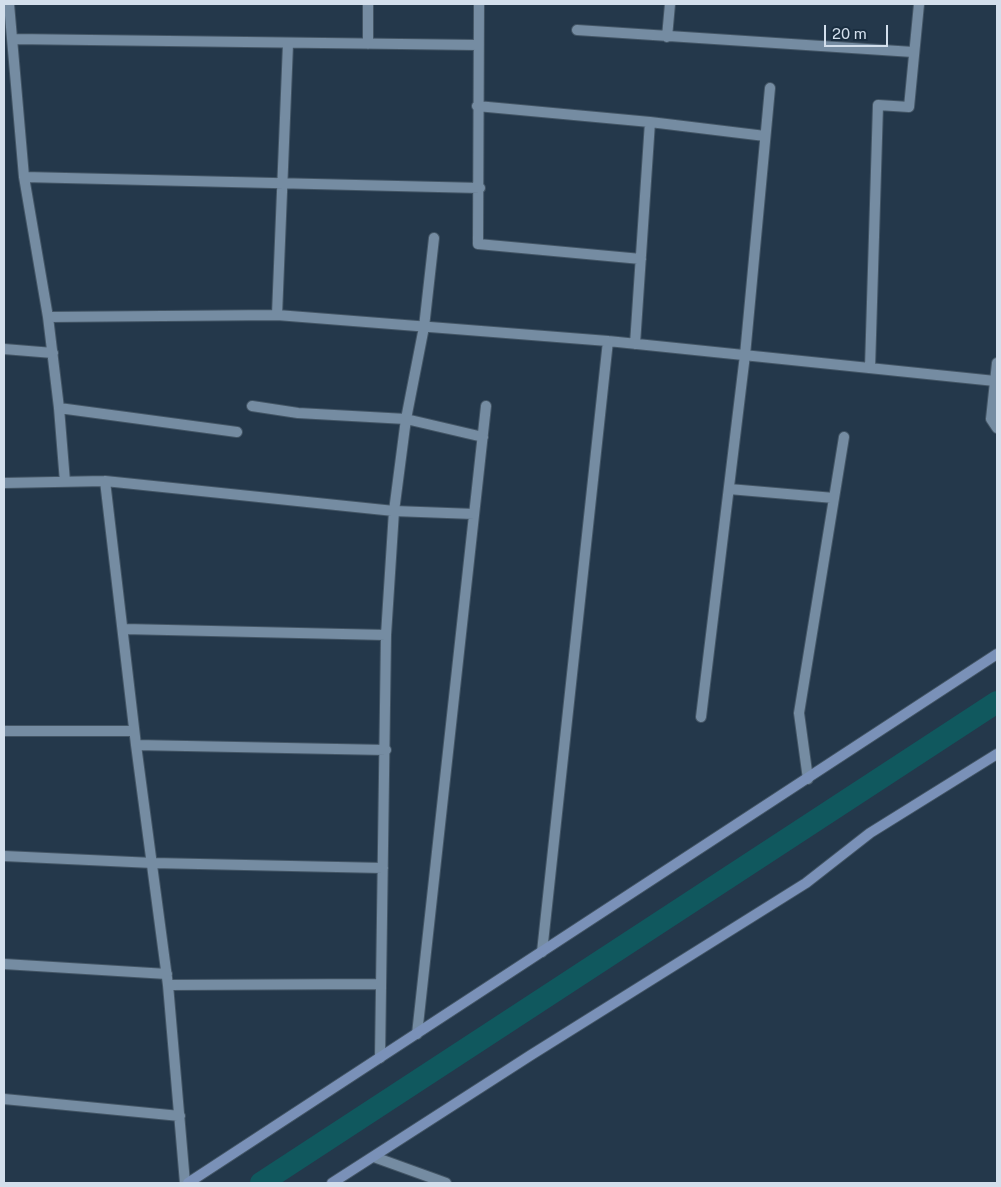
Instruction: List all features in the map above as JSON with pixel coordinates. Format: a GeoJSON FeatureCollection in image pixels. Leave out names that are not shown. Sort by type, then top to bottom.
{"type":"FeatureCollection","features":[{"type":"Feature","properties":{"kind":"street"},"geometry":{"type":"LineString","coordinates":[[8,4],[13,39],[24,177],[53,353],[65,482]]}},
{"type":"Feature","properties":{"kind":"street"},"geometry":{"type":"LineString","coordinates":[[368,4],[368,44]]}},
{"type":"Feature","properties":{"kind":"street"},"geometry":{"type":"LineString","coordinates":[[479,4],[477,106],[480,188],[478,244],[641,259]]}},
{"type":"Feature","properties":{"kind":"street"},"geometry":{"type":"LineString","coordinates":[[667,37],[670,4]]}},
{"type":"Feature","properties":{"kind":"street"},"geometry":{"type":"LineString","coordinates":[[870,368],[878,105],[909,107],[919,4]]}},
{"type":"Feature","properties":{"kind":"street"},"geometry":{"type":"LineString","coordinates":[[578,30],[913,52]]}},
{"type":"Feature","properties":{"kind":"street"},"geometry":{"type":"LineString","coordinates":[[13,39],[478,45]]}},
{"type":"Feature","properties":{"kind":"street"},"geometry":{"type":"LineString","coordinates":[[277,315],[288,44]]}},
{"type":"Feature","properties":{"kind":"street"},"geometry":{"type":"LineString","coordinates":[[701,717],[745,355],[770,88]]}},
{"type":"Feature","properties":{"kind":"street"},"geometry":{"type":"LineString","coordinates":[[477,106],[650,122],[766,136]]}},
{"type":"Feature","properties":{"kind":"street"},"geometry":{"type":"LineString","coordinates":[[635,344],[650,122]]}},
{"type":"Feature","properties":{"kind":"street"},"geometry":{"type":"LineString","coordinates":[[24,177],[480,188]]}},
{"type":"Feature","properties":{"kind":"street"},"geometry":{"type":"LineString","coordinates":[[380,1058],[386,750],[386,635],[394,511],[406,419],[424,327],[434,238]]}},
{"type":"Feature","properties":{"kind":"street"},"geometry":{"type":"LineString","coordinates":[[48,316],[277,315],[608,341],[995,381]]}},
{"type":"Feature","properties":{"kind":"street"},"geometry":{"type":"LineString","coordinates":[[542,952],[608,341]]}},
{"type":"Feature","properties":{"kind":"street"},"geometry":{"type":"LineString","coordinates":[[4,349],[53,353]]}},
{"type":"Feature","properties":{"kind":"street"},"geometry":{"type":"LineString","coordinates":[[997,363],[991,419],[997,428]]}},
{"type":"Feature","properties":{"kind":"street"},"geometry":{"type":"LineString","coordinates":[[252,406],[298,414],[406,419],[483,437]]}},
{"type":"Feature","properties":{"kind":"street"},"geometry":{"type":"LineString","coordinates":[[417,1034],[486,406]]}},
{"type":"Feature","properties":{"kind":"street"},"geometry":{"type":"LineString","coordinates":[[59,408],[237,432]]}},
{"type":"Feature","properties":{"kind":"street"},"geometry":{"type":"LineString","coordinates":[[808,780],[799,713],[844,437]]}},
{"type":"Feature","properties":{"kind":"street"},"geometry":{"type":"LineString","coordinates":[[4,483],[105,481],[394,511],[474,514]]}},
{"type":"Feature","properties":{"kind":"street"},"geometry":{"type":"LineString","coordinates":[[105,481],[124,628],[134,731],[168,979],[187,1183],[808,780],[997,654]]}},
{"type":"Feature","properties":{"kind":"street"},"geometry":{"type":"LineString","coordinates":[[729,489],[834,498]]}},
{"type":"Feature","properties":{"kind":"street"},"geometry":{"type":"LineString","coordinates":[[124,628],[386,635]]}},
{"type":"Feature","properties":{"kind":"street"},"geometry":{"type":"LineString","coordinates":[[4,731],[134,731]]}},
{"type":"Feature","properties":{"kind":"street"},"geometry":{"type":"LineString","coordinates":[[136,745],[386,750]]}},
{"type":"Feature","properties":{"kind":"street"},"geometry":{"type":"LineString","coordinates":[[332,1183],[531,1055],[806,883],[870,833],[997,754]]}},
{"type":"Feature","properties":{"kind":"street"},"geometry":{"type":"LineString","coordinates":[[4,856],[153,863],[383,868]]}},
{"type":"Feature","properties":{"kind":"street"},"geometry":{"type":"LineString","coordinates":[[4,964],[168,979],[381,984]]}},
{"type":"Feature","properties":{"kind":"street"},"geometry":{"type":"LineString","coordinates":[[4,1099],[180,1116]]}},
{"type":"Feature","properties":{"kind":"street"},"geometry":{"type":"LineString","coordinates":[[374,1157],[446,1183]]}},
{"type":"Feature","properties":{"kind":"waterway"},"geometry":{"type":"LineString","coordinates":[[261,1183],[997,702]]}}]}
